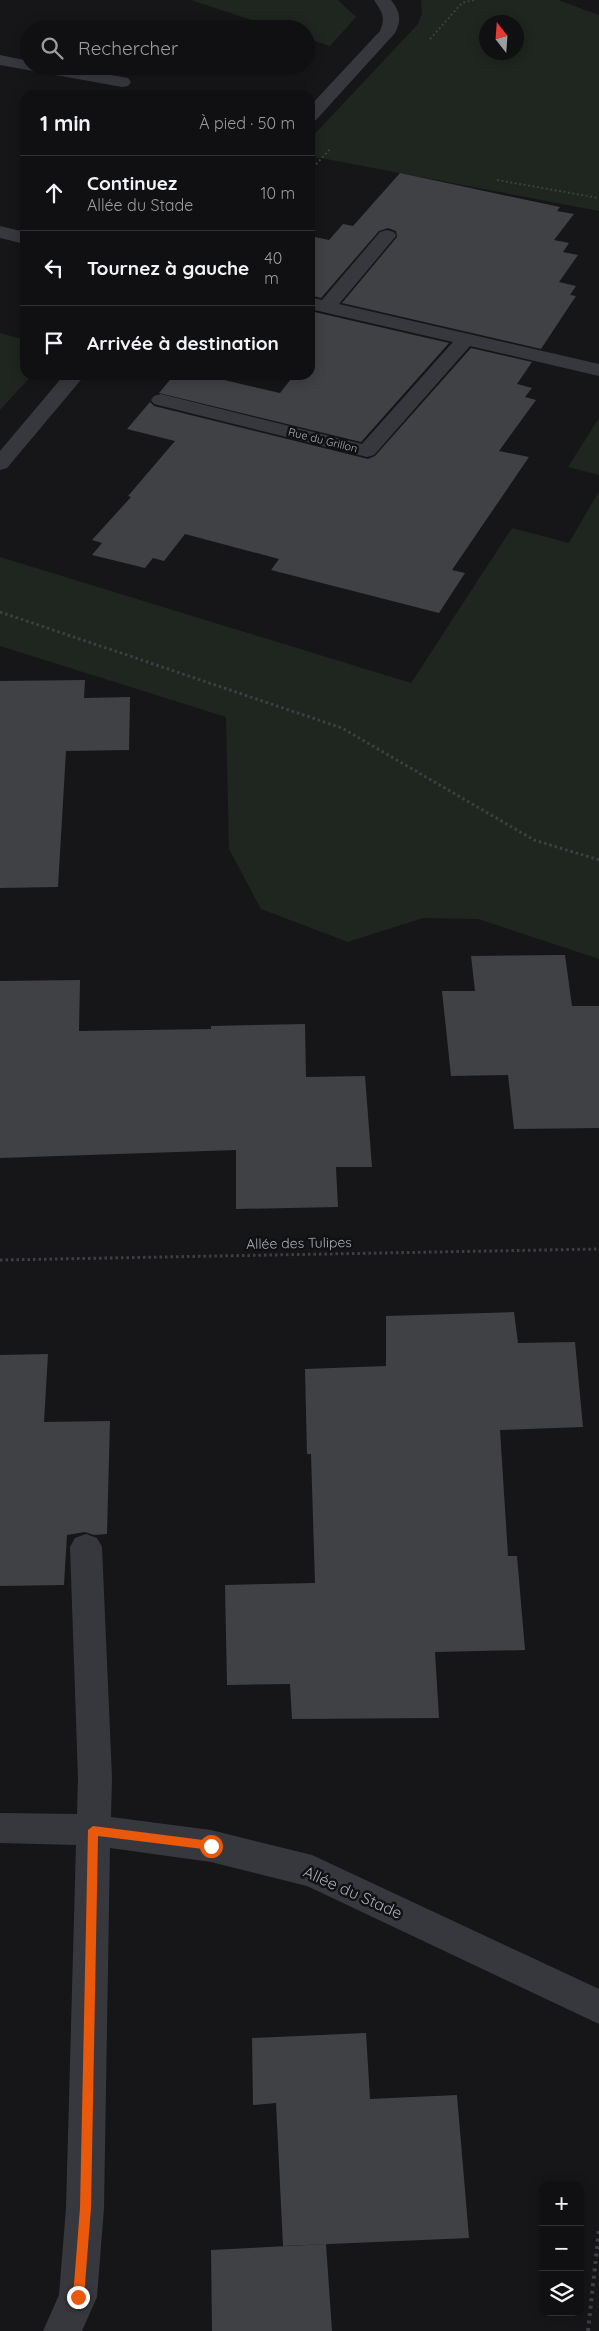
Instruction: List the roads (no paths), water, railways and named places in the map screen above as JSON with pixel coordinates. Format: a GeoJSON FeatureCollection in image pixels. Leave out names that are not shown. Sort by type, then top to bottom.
{"type":"FeatureCollection","features":[{"type":"Feature","properties":{"kind":"street"},"geometry":{"type":"LineString","coordinates":[[315,111],[387,33],[393,23],[392,13],[382,0]]}},
{"type":"Feature","properties":{"kind":"street"},"geometry":{"type":"LineString","coordinates":[[0,60],[20,64]]}},
{"type":"Feature","properties":{"kind":"street"},"geometry":{"type":"LineString","coordinates":[[83,75],[122,82]]}},
{"type":"Feature","properties":{"kind":"street"},"geometry":{"type":"LineString","coordinates":[[0,232],[20,237]]}},
{"type":"Feature","properties":{"kind":"street"},"geometry":{"type":"LineString","coordinates":[[318,305],[387,236]]}},
{"type":"Feature","properties":{"kind":"street"},"geometry":{"type":"LineString","coordinates":[[318,305],[599,370]]}},
{"type":"Feature","properties":{"kind":"street","name":"Rue du Grillon"},"geometry":{"type":"LineString","coordinates":[[161,400],[367,451],[467,338]]}},
{"type":"Feature","properties":{"kind":"street"},"geometry":{"type":"LineString","coordinates":[[0,464],[71,380]]}},
{"type":"Feature","properties":{"kind":"street"},"geometry":{"type":"LineString","coordinates":[[62,2331],[78,2297],[85,2208],[95,1778],[86,1547]]}},
{"type":"Feature","properties":{"kind":"street","name":"Allée du Stade"},"geometry":{"type":"LineString","coordinates":[[0,1828],[93,1830],[211,1846],[312,1871],[599,2007]]}}]}
